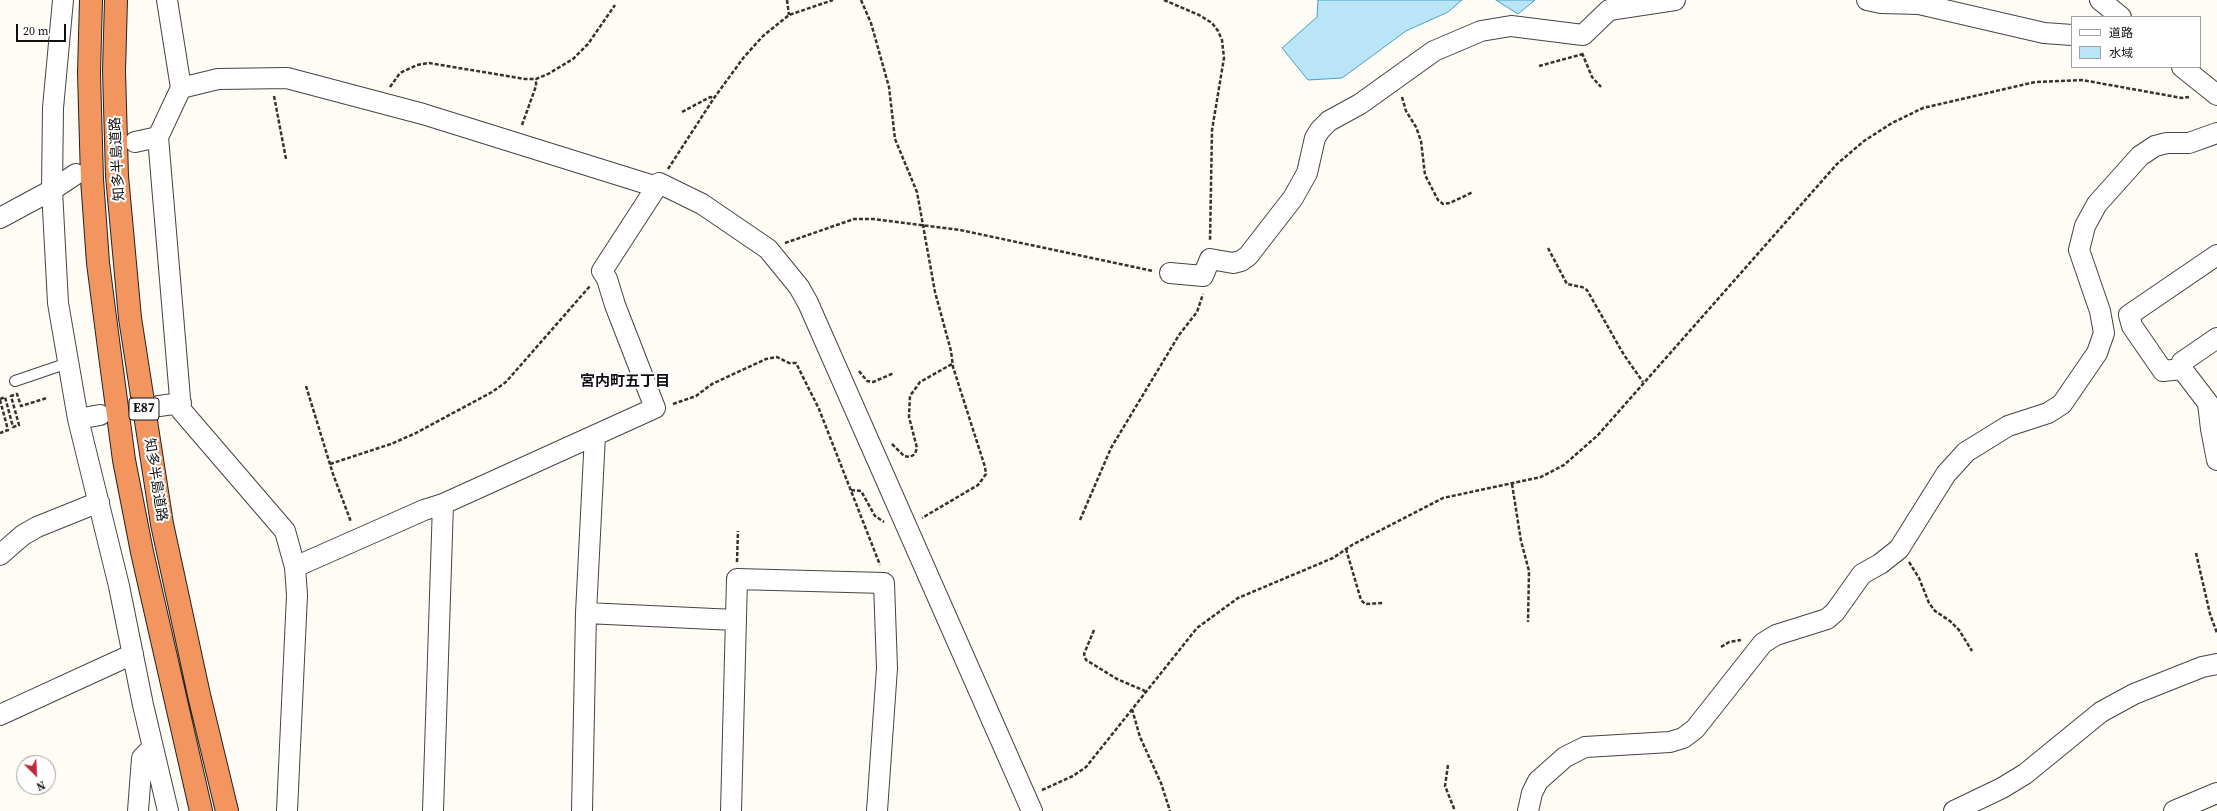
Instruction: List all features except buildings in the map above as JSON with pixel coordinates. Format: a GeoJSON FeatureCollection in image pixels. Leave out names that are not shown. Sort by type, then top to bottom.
{"type":"FeatureCollection","features":[{"type":"Feature","properties":{"kind":"highway","name":"知多半島道路"},"geometry":{"type":"LineString","coordinates":[[91,0],[89,73],[92,179],[98,263],[124,460],[142,552],[201,811]]}},
{"type":"Feature","properties":{"kind":"highway","name":"知多半島道路"},"geometry":{"type":"LineString","coordinates":[[116,0],[114,71],[117,176],[130,318],[162,524],[199,695],[227,811]]}},
{"type":"Feature","properties":{"kind":"street"},"geometry":{"type":"LineString","coordinates":[[63,0],[53,108],[52,190],[58,303],[78,419],[99,502],[133,654],[152,748],[168,811]]}},
{"type":"Feature","properties":{"kind":"street"},"geometry":{"type":"LineString","coordinates":[[168,0],[181,88],[158,137],[181,410],[285,531],[295,567],[297,595],[287,811]]}},
{"type":"Feature","properties":{"kind":"street"},"geometry":{"type":"LineString","coordinates":[[1170,273],[1233,263],[1241,261],[1248,256],[1293,198],[1307,173],[1315,138],[1328,121],[1360,104],[1434,51],[1481,31],[1511,26],[1583,44],[1609,10],[1675,0]]}},
{"type":"Feature","properties":{"kind":"street"},"geometry":{"type":"LineString","coordinates":[[1867,0],[1881,3],[1919,4],[2044,33],[2071,35]]}},
{"type":"Feature","properties":{"kind":"street"},"geometry":{"type":"LineString","coordinates":[[2100,0],[2120,16]]}},
{"type":"Feature","properties":{"kind":"street"},"geometry":{"type":"LineString","coordinates":[[2183,68],[2214,93]]}},
{"type":"Feature","properties":{"kind":"street"},"geometry":{"type":"LineString","coordinates":[[181,88],[218,79],[287,78],[423,114],[511,143],[658,185],[702,204],[768,249],[786,270],[808,303],[1028,804]]}},
{"type":"Feature","properties":{"kind":"street"},"geometry":{"type":"LineString","coordinates":[[1528,811],[1532,793],[1538,781],[1565,757],[1585,747],[1670,742],[1683,738],[1695,730],[1763,643],[1776,635],[1827,619],[1835,612],[1862,574],[1880,564],[1899,549],[1946,474],[1966,452],[2008,426],[2048,413],[2062,404],[2097,353],[2104,333],[2100,311],[2079,250],[2085,226],[2097,204],[2140,156],[2155,146],[2167,143],[2189,144],[2217,133]]}},
{"type":"Feature","properties":{"kind":"street"},"geometry":{"type":"LineString","coordinates":[[135,142],[158,137]]}},
{"type":"Feature","properties":{"kind":"street"},"geometry":{"type":"LineString","coordinates":[[0,218],[52,190],[76,174]]}},
{"type":"Feature","properties":{"kind":"street"},"geometry":{"type":"LineString","coordinates":[[295,567],[424,510],[443,504],[655,408],[614,305],[607,279],[602,271],[658,185]]}},
{"type":"Feature","properties":{"kind":"street"},"geometry":{"type":"LineString","coordinates":[[2182,370],[2163,371],[2132,326],[2129,315],[2217,255]]}},
{"type":"Feature","properties":{"kind":"street"},"geometry":{"type":"LineString","coordinates":[[2217,338],[2182,362],[2182,370],[2208,403],[2213,417],[2217,460]]}},
{"type":"Feature","properties":{"kind":"street"},"geometry":{"type":"LineString","coordinates":[[159,406],[181,403]]}},
{"type":"Feature","properties":{"kind":"street"},"geometry":{"type":"LineString","coordinates":[[78,419],[100,416]]}},
{"type":"Feature","properties":{"kind":"street"},"geometry":{"type":"LineString","coordinates":[[582,811],[586,613],[596,435]]}},
{"type":"Feature","properties":{"kind":"street"},"geometry":{"type":"LineString","coordinates":[[0,555],[23,535],[37,527],[99,502]]}},
{"type":"Feature","properties":{"kind":"street"},"geometry":{"type":"LineString","coordinates":[[433,811],[443,504]]}},
{"type":"Feature","properties":{"kind":"street"},"geometry":{"type":"LineString","coordinates":[[731,811],[736,579],[884,583],[887,668],[877,811]]}},
{"type":"Feature","properties":{"kind":"street"},"geometry":{"type":"LineString","coordinates":[[586,613],[734,620]]}},
{"type":"Feature","properties":{"kind":"street"},"geometry":{"type":"LineString","coordinates":[[0,715],[133,654]]}},
{"type":"Feature","properties":{"kind":"street"},"geometry":{"type":"LineString","coordinates":[[1961,810],[2025,774],[2101,712],[2120,701],[2165,681],[2202,667],[2217,664]]}},
{"type":"Feature","properties":{"kind":"street"},"geometry":{"type":"LineString","coordinates":[[138,811],[142,758],[152,748]]}},
{"type":"Feature","properties":{"kind":"street"},"geometry":{"type":"LineString","coordinates":[[2174,811],[2217,792]]}},
{"type":"Feature","properties":{"kind":"lane"},"geometry":{"type":"LineString","coordinates":[[15,380],[68,363]]}},
{"type":"Feature","properties":{"kind":"path"},"geometry":{"type":"LineString","coordinates":[[787,0],[789,15]]}},
{"type":"Feature","properties":{"kind":"path"},"geometry":{"type":"LineString","coordinates":[[658,185],[714,98],[744,57],[763,36],[789,15],[833,0]]}},
{"type":"Feature","properties":{"kind":"path"},"geometry":{"type":"LineString","coordinates":[[851,490],[861,491],[875,516],[901,534],[978,485],[986,474],[952,364],[935,292],[924,226],[916,192],[895,139],[889,88],[871,23],[861,0]]}},
{"type":"Feature","properties":{"kind":"path"},"geometry":{"type":"LineString","coordinates":[[1080,520],[1111,448],[1179,335],[1197,312],[1202,301],[1206,268],[1212,130],[1224,58],[1222,40],[1212,23],[1199,15],[1164,0]]}},
{"type":"Feature","properties":{"kind":"path"},"geometry":{"type":"LineString","coordinates":[[381,103],[400,73],[417,65],[429,63],[504,77],[536,78],[561,68],[573,59],[588,44],[615,5]]}},
{"type":"Feature","properties":{"kind":"path"},"geometry":{"type":"LineString","coordinates":[[1540,66],[1583,44],[1592,77],[1601,87]]}},
{"type":"Feature","properties":{"kind":"path"},"geometry":{"type":"LineString","coordinates":[[1402,73],[1404,76],[1403,101],[1421,141],[1425,176],[1431,189],[1438,200],[1443,204],[1450,203],[1473,192]]}},
{"type":"Feature","properties":{"kind":"path"},"geometry":{"type":"LineString","coordinates":[[272,78],[272,86],[286,159]]}},
{"type":"Feature","properties":{"kind":"path"},"geometry":{"type":"LineString","coordinates":[[511,143],[526,116],[536,86],[536,78]]}},
{"type":"Feature","properties":{"kind":"path"},"geometry":{"type":"LineString","coordinates":[[1028,804],[1086,767],[1197,628],[1216,612],[1238,598],[1332,558],[1346,549],[1443,498],[1541,477],[1564,465],[1598,435],[1643,382],[1837,164],[1864,141],[1892,122],[1923,108],[2035,82],[2082,80],[2182,98],[2214,93]]}},
{"type":"Feature","properties":{"kind":"path"},"geometry":{"type":"LineString","coordinates":[[682,112],[710,97],[714,98]]}},
{"type":"Feature","properties":{"kind":"path"},"geometry":{"type":"LineString","coordinates":[[768,249],[854,219],[874,219],[960,230],[1145,270],[1170,273]]}},
{"type":"Feature","properties":{"kind":"path"},"geometry":{"type":"LineString","coordinates":[[1548,248],[1567,284],[1582,287],[1587,290],[1624,355],[1643,382]]}},
{"type":"Feature","properties":{"kind":"path"},"geometry":{"type":"LineString","coordinates":[[330,464],[391,444],[416,433],[492,392],[506,382],[602,271]]}},
{"type":"Feature","properties":{"kind":"path"},"geometry":{"type":"LineString","coordinates":[[655,408],[696,396],[712,384],[766,359],[777,357],[789,363],[796,364],[819,409],[886,578],[884,583]]}},
{"type":"Feature","properties":{"kind":"path"},"geometry":{"type":"LineString","coordinates":[[890,441],[904,456],[910,457],[915,454],[917,448],[909,417],[910,396],[920,382],[952,364]]}},
{"type":"Feature","properties":{"kind":"path"},"geometry":{"type":"LineString","coordinates":[[854,365],[868,380],[873,382],[894,373]]}},
{"type":"Feature","properties":{"kind":"path"},"geometry":{"type":"LineString","coordinates":[[306,386],[330,464],[358,540]]}},
{"type":"Feature","properties":{"kind":"path"},"geometry":{"type":"LineString","coordinates":[[0,433],[8,430],[0,399],[5,397],[13,427],[19,425],[11,396],[17,394],[21,406],[47,398]]}},
{"type":"Feature","properties":{"kind":"path"},"geometry":{"type":"LineString","coordinates":[[1512,484],[1521,541],[1529,570],[1528,622]]}},
{"type":"Feature","properties":{"kind":"path"},"geometry":{"type":"LineString","coordinates":[[736,579],[738,531]]}},
{"type":"Feature","properties":{"kind":"path"},"geometry":{"type":"LineString","coordinates":[[1346,549],[1361,600],[1365,604],[1383,602]]}},
{"type":"Feature","properties":{"kind":"path"},"geometry":{"type":"LineString","coordinates":[[1899,549],[1913,566],[1928,603],[1935,611],[1959,630],[1972,652]]}},
{"type":"Feature","properties":{"kind":"path"},"geometry":{"type":"LineString","coordinates":[[2196,553],[2210,614],[2217,633]]}},
{"type":"Feature","properties":{"kind":"path"},"geometry":{"type":"LineString","coordinates":[[1094,630],[1084,654],[1086,660],[1117,679],[1146,691]]}},
{"type":"Feature","properties":{"kind":"path"},"geometry":{"type":"LineString","coordinates":[[1132,708],[1140,737],[1161,783],[1170,811]]}},
{"type":"Feature","properties":{"kind":"path"},"geometry":{"type":"LineString","coordinates":[[1448,765],[1445,786],[1455,811]]}},
{"type":"Feature","properties":{"kind":"water"},"geometry":{"type":"Polygon","coordinates":[[[1318,0],[1462,0],[1448,12],[1406,31],[1342,78],[1308,80],[1282,48],[1317,17],[1318,0]]]}},
{"type":"Feature","properties":{"kind":"water"},"geometry":{"type":"Polygon","coordinates":[[[1496,0],[1535,0],[1518,14],[1496,0]]]}},
{"type":"Feature","properties":{"kind":"tunnel"},"geometry":{"type":"LineString","coordinates":[[101,415],[159,406]]}},
{"type":"Feature","properties":{"kind":"district","name":"宮内町五丁目"},"geometry":{"type":"Point","coordinates":[625,382]}}]}
